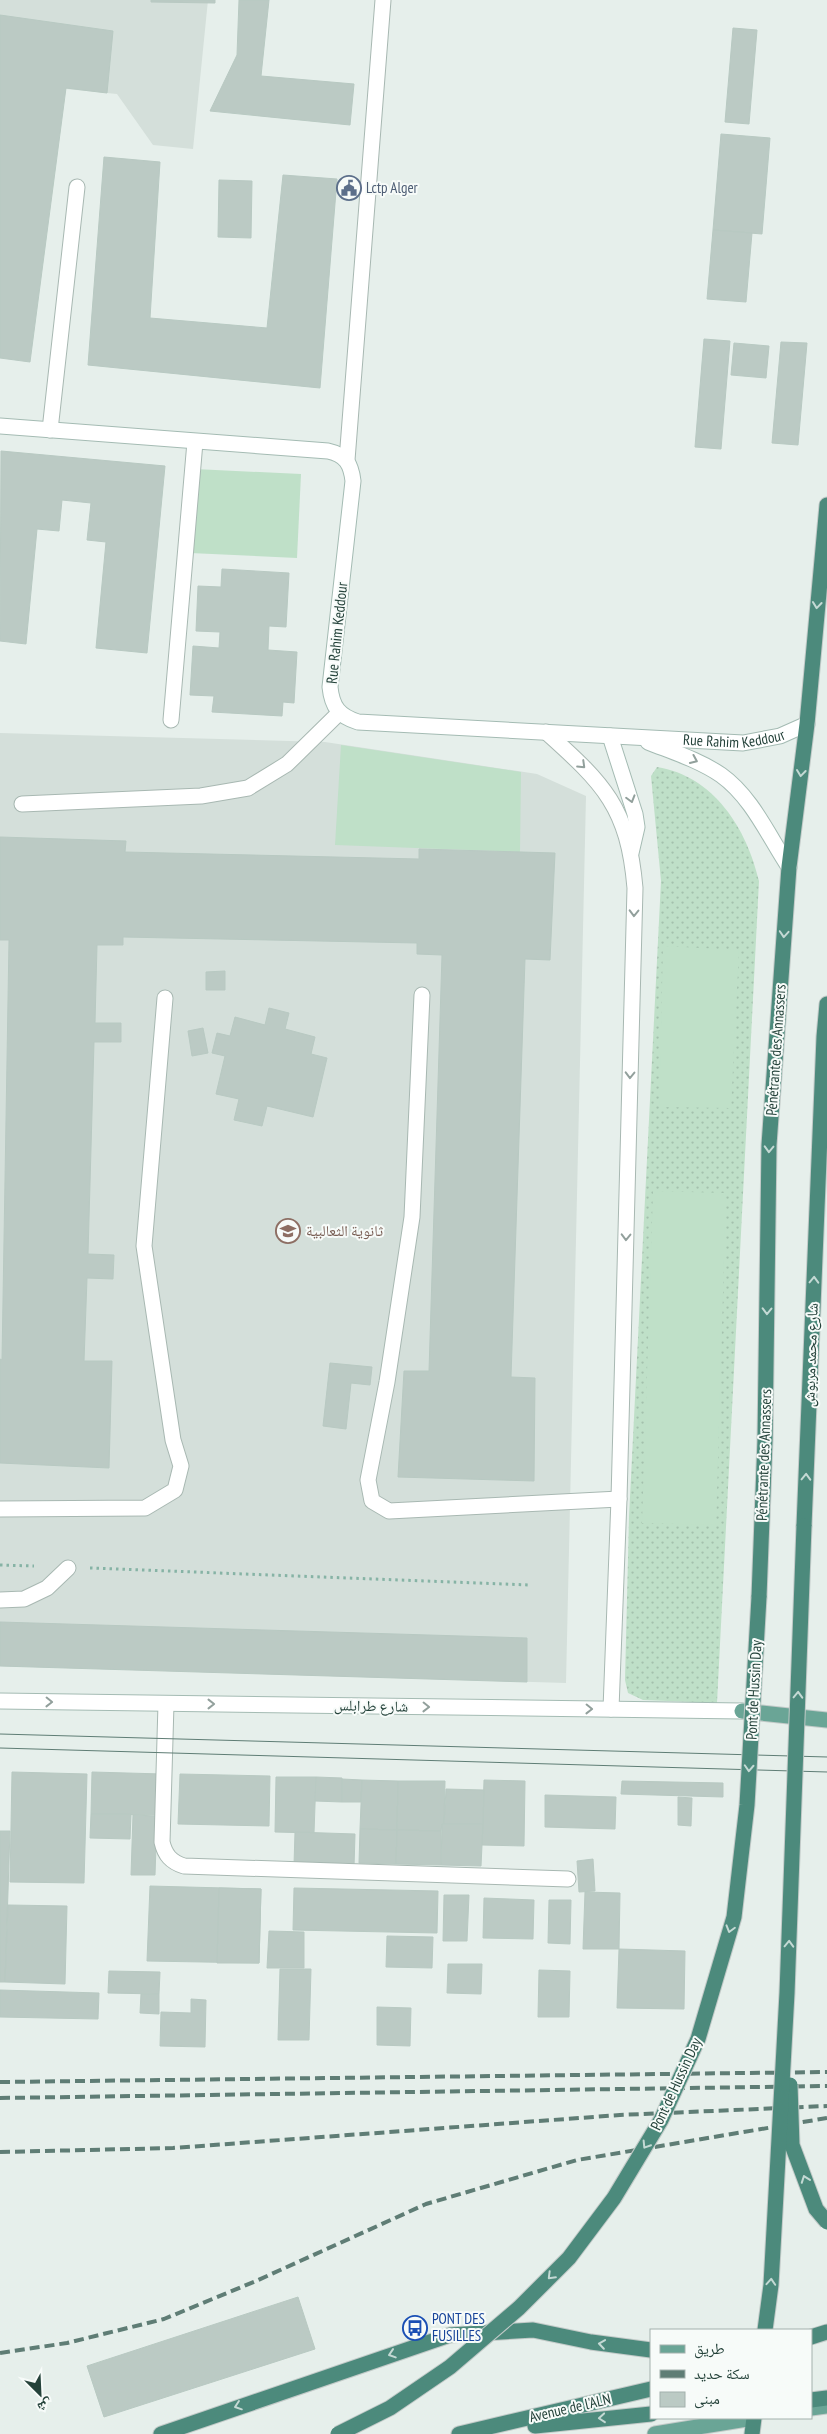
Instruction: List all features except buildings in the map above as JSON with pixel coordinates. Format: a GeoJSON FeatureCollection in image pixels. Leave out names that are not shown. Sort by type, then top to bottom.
{"type":"FeatureCollection","features":[{"type":"Feature","properties":{"kind":"highway","name":"Pénétrante des Annassers"},"geometry":{"type":"LineString","coordinates":[[759,1597],[765,1440],[769,1145],[789,867],[807,724],[827,505]]}},
{"type":"Feature","properties":{"kind":"highway","name":"شارع محمد مربوش"},"geometry":{"type":"LineString","coordinates":[[787,1993],[804,1526],[824,1037],[827,1004]]}},
{"type":"Feature","properties":{"kind":"highway","name":"Pont de Hussin Day"},"geometry":{"type":"LineString","coordinates":[[338,2434],[390,2408],[450,2367],[519,2308],[569,2258],[614,2198],[661,2120],[698,2040],[734,1917],[747,1805],[759,1597]]}},
{"type":"Feature","properties":{"kind":"highway"},"geometry":{"type":"LineString","coordinates":[[787,1993],[792,2145],[816,2209],[827,2222]]}},
{"type":"Feature","properties":{"kind":"highway"},"geometry":{"type":"LineString","coordinates":[[765,2329],[770,2285],[787,1993]]}},
{"type":"Feature","properties":{"kind":"highway"},"geometry":{"type":"LineString","coordinates":[[161,2434],[450,2335],[533,2330],[590,2342],[650,2350]]}},
{"type":"Feature","properties":{"kind":"highway"},"geometry":{"type":"LineString","coordinates":[[812,2337],[827,2332]]}},
{"type":"Feature","properties":{"kind":"highway","name":"Avenue de l'ALN"},"geometry":{"type":"LineString","coordinates":[[459,2434],[650,2389]]}},
{"type":"Feature","properties":{"kind":"highway"},"geometry":{"type":"LineString","coordinates":[[812,2400],[827,2398]]}},
{"type":"Feature","properties":{"kind":"highway"},"geometry":{"type":"LineString","coordinates":[[486,2434],[551,2423],[650,2414]]}},
{"type":"Feature","properties":{"kind":"highway"},"geometry":{"type":"LineString","coordinates":[[752,2434],[754,2419]]}},
{"type":"Feature","properties":{"kind":"main road"},"geometry":{"type":"LineString","coordinates":[[742,1712],[827,1720]]}},
{"type":"Feature","properties":{"kind":"main road"},"geometry":{"type":"LineString","coordinates":[[812,2408],[827,2406]]}},
{"type":"Feature","properties":{"kind":"main road"},"geometry":{"type":"LineString","coordinates":[[655,2434],[748,2419]]}},
{"type":"Feature","properties":{"kind":"street","name":"Rue Rahim Keddour"},"geometry":{"type":"LineString","coordinates":[[383,0],[347,460],[353,482],[330,687],[334,705],[339,713],[358,722],[743,743],[780,736],[807,724]]}},
{"type":"Feature","properties":{"kind":"street"},"geometry":{"type":"LineString","coordinates":[[50,430],[78,187]]}},
{"type":"Feature","properties":{"kind":"street"},"geometry":{"type":"LineString","coordinates":[[0,426],[328,451],[338,453],[347,460]]}},
{"type":"Feature","properties":{"kind":"street"},"geometry":{"type":"LineString","coordinates":[[171,720],[195,442]]}},
{"type":"Feature","properties":{"kind":"street"},"geometry":{"type":"LineString","coordinates":[[22,804],[201,796],[248,788],[287,764],[339,713]]}},
{"type":"Feature","properties":{"kind":"street"},"geometry":{"type":"LineString","coordinates":[[546,732],[581,763],[604,790],[622,822],[631,853],[634,909],[620,1499],[611,1709]]}},
{"type":"Feature","properties":{"kind":"street"},"geometry":{"type":"LineString","coordinates":[[610,736],[635,814],[637,827],[631,853]]}},
{"type":"Feature","properties":{"kind":"street"},"geometry":{"type":"LineString","coordinates":[[632,737],[681,754],[722,776],[738,790],[752,808],[789,867]]}},
{"type":"Feature","properties":{"kind":"street"},"geometry":{"type":"LineString","coordinates":[[422,995],[412,1217],[387,1382],[368,1480],[372,1501],[389,1511],[620,1499]]}},
{"type":"Feature","properties":{"kind":"street"},"geometry":{"type":"LineString","coordinates":[[0,1509],[145,1508],[175,1490],[180,1466],[173,1440],[144,1246],[166,998]]}},
{"type":"Feature","properties":{"kind":"street"},"geometry":{"type":"LineString","coordinates":[[0,1600],[24,1599],[47,1588],[68,1568]]}},
{"type":"Feature","properties":{"kind":"street","name":"شارع طرابلس"},"geometry":{"type":"LineString","coordinates":[[0,1701],[742,1712]]}},
{"type":"Feature","properties":{"kind":"street"},"geometry":{"type":"LineString","coordinates":[[166,1704],[162,1842],[164,1851],[176,1863],[184,1866],[568,1879]]}},
{"type":"Feature","properties":{"kind":"path"},"geometry":{"type":"LineString","coordinates":[[0,1565],[529,1585]]}},
{"type":"Feature","properties":{"kind":"shaded area"},"geometry":{"type":"Polygon","coordinates":[[[0,0],[208,0],[193,149],[153,145],[117,94],[66,89],[0,358],[0,0]]]}},
{"type":"Feature","properties":{"kind":"shaded area","name":"ثانوية الثعالبية"},"geometry":{"type":"Polygon","coordinates":[[[0,733],[325,742],[537,774],[586,796],[566,1683],[0,1666],[0,733]]]}},
{"type":"Feature","properties":{"kind":"green space"},"geometry":{"type":"Polygon","coordinates":[[[195,469],[301,474],[297,558],[190,553],[195,469]]]}},
{"type":"Feature","properties":{"kind":"green space"},"geometry":{"type":"Polygon","coordinates":[[[341,745],[521,772],[520,852],[335,845],[341,745]]]}},
{"type":"Feature","properties":{"kind":"green space"},"geometry":{"type":"Polygon","coordinates":[[[657,767],[677,772],[695,781],[711,793],[725,808],[746,843],[759,881],[717,1703],[643,1700],[628,1693],[625,1680],[629,1517],[661,881],[651,776],[657,767]]]}},
{"type":"Feature","properties":{"kind":"green space"},"geometry":{"type":"Polygon","coordinates":[[[663,946],[739,950],[731,1108],[659,1107],[663,946]]]}},
{"type":"Feature","properties":{"kind":"green space"},"geometry":{"type":"Polygon","coordinates":[[[653,1191],[726,1193],[716,1525],[642,1523],[653,1191]]]}},
{"type":"Feature","properties":{"kind":"tram line"},"geometry":{"type":"LineString","coordinates":[[0,1734],[827,1757]]}},
{"type":"Feature","properties":{"kind":"tram line"},"geometry":{"type":"LineString","coordinates":[[0,1748],[827,1772]]}},
{"type":"Feature","properties":{"kind":"railway"},"geometry":{"type":"LineString","coordinates":[[0,2082],[827,2072]]}},
{"type":"Feature","properties":{"kind":"railway"},"geometry":{"type":"LineString","coordinates":[[0,2098],[827,2086]]}},
{"type":"Feature","properties":{"kind":"railway"},"geometry":{"type":"LineString","coordinates":[[0,2152],[173,2148],[620,2115],[827,2106]]}},
{"type":"Feature","properties":{"kind":"railway"},"geometry":{"type":"LineString","coordinates":[[0,2353],[67,2343],[164,2319],[256,2281],[426,2204],[577,2160],[827,2118]]}},
{"type":"Feature","properties":{"kind":"place","name":"Lctp Alger"},"geometry":{"type":"Point","coordinates":[349,188]}},
{"type":"Feature","properties":{"kind":"place","name":"ثانوية الثعالبية"},"geometry":{"type":"Point","coordinates":[288,1231]}},
{"type":"Feature","properties":{"kind":"place","name":"PONT DES FUSILLES"},"geometry":{"type":"Point","coordinates":[415,2328]}}]}
